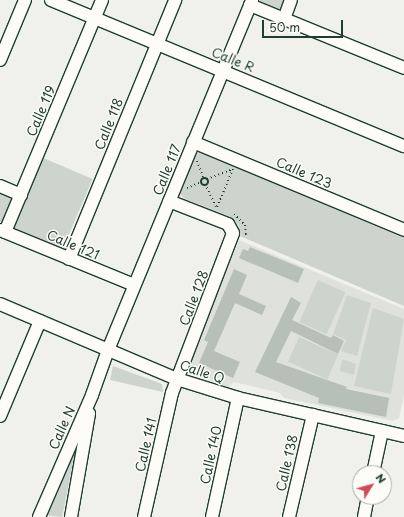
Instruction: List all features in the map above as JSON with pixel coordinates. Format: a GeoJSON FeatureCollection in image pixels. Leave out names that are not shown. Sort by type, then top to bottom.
{"type":"FeatureCollection","features":[{"type":"Feature","properties":{"kind":"street"},"geometry":{"type":"LineString","coordinates":[[0,60],[25,0]]}},
{"type":"Feature","properties":{"kind":"street","name":"Calle R"},"geometry":{"type":"LineString","coordinates":[[51,0],[404,146]]}},
{"type":"Feature","properties":{"kind":"street","name":"Calle 119"},"geometry":{"type":"LineString","coordinates":[[3,231],[21,195],[102,0]]}},
{"type":"Feature","properties":{"kind":"street","name":"Calle 118"},"geometry":{"type":"LineString","coordinates":[[69,258],[175,0]]}},
{"type":"Feature","properties":{"kind":"street"},"geometry":{"type":"LineString","coordinates":[[284,18],[291,0]]}},
{"type":"Feature","properties":{"kind":"street"},"geometry":{"type":"LineString","coordinates":[[251,2],[284,18],[404,68]]}},
{"type":"Feature","properties":{"kind":"street","name":"Calle 117"},"geometry":{"type":"LineString","coordinates":[[108,350],[251,2]]}},
{"type":"Feature","properties":{"kind":"street","name":"Calle 123"},"geometry":{"type":"LineString","coordinates":[[193,142],[402,225]]}},
{"type":"Feature","properties":{"kind":"street"},"geometry":{"type":"LineString","coordinates":[[0,186],[21,195]]}},
{"type":"Feature","properties":{"kind":"street"},"geometry":{"type":"LineString","coordinates":[[169,201],[228,224],[232,233]]}},
{"type":"Feature","properties":{"kind":"street","name":"Calle 121"},"geometry":{"type":"LineString","coordinates":[[3,231],[134,285]]}},
{"type":"Feature","properties":{"kind":"street","name":"Calle 128"},"geometry":{"type":"LineString","coordinates":[[178,379],[232,233]]}},
{"type":"Feature","properties":{"kind":"street","name":"Calle Q"},"geometry":{"type":"LineString","coordinates":[[0,304],[178,379],[238,398],[404,436]]}},
{"type":"Feature","properties":{"kind":"street"},"geometry":{"type":"LineString","coordinates":[[0,416],[40,321]]}},
{"type":"Feature","properties":{"kind":"street","name":"Calle N"},"geometry":{"type":"LineString","coordinates":[[39,517],[92,395],[108,350]]}},
{"type":"Feature","properties":{"kind":"street","name":"Calle 141"},"geometry":{"type":"LineString","coordinates":[[144,517],[172,393],[178,379]]}},
{"type":"Feature","properties":{"kind":"street"},"geometry":{"type":"LineString","coordinates":[[71,517],[92,395]]}},
{"type":"Feature","properties":{"kind":"street","name":"Calle 140"},"geometry":{"type":"LineString","coordinates":[[212,517],[238,398]]}},
{"type":"Feature","properties":{"kind":"street","name":"Calle 138"},"geometry":{"type":"LineString","coordinates":[[289,517],[313,415]]}},
{"type":"Feature","properties":{"kind":"street"},"geometry":{"type":"LineString","coordinates":[[375,465],[382,431]]}},
{"type":"Feature","properties":{"kind":"street"},"geometry":{"type":"LineString","coordinates":[[364,517],[366,505]]}},
{"type":"Feature","properties":{"kind":"path"},"geometry":{"type":"LineString","coordinates":[[232,169],[216,207],[205,184],[201,183],[201,179],[205,177],[207,179],[232,169]]}},
{"type":"Feature","properties":{"kind":"path"},"geometry":{"type":"LineString","coordinates":[[205,184],[207,179]]}},
{"type":"Feature","properties":{"kind":"path"},"geometry":{"type":"LineString","coordinates":[[208,204],[224,210]]}},
{"type":"Feature","properties":{"kind":"path"},"geometry":{"type":"LineString","coordinates":[[230,212],[240,217],[246,229],[245,238],[232,233]]}},
{"type":"Feature","properties":{"kind":"shaded area"},"geometry":{"type":"Polygon","coordinates":[[[257,0],[286,0],[283,7],[277,10],[257,0]]]}},
{"type":"Feature","properties":{"kind":"shaded area"},"geometry":{"type":"Polygon","coordinates":[[[201,152],[404,238],[404,306],[240,236],[239,226],[231,217],[185,199],[178,192],[195,153],[201,152]]]}},
{"type":"Feature","properties":{"kind":"shaded area"},"geometry":{"type":"Polygon","coordinates":[[[41,157],[93,179],[63,249],[11,227],[41,157]]]}},
{"type":"Feature","properties":{"kind":"shaded area"},"geometry":{"type":"Polygon","coordinates":[[[0,190],[15,198],[2,223],[0,222],[0,190]]]}},
{"type":"Feature","properties":{"kind":"shaded area"},"geometry":{"type":"Polygon","coordinates":[[[239,240],[404,309],[404,395],[399,418],[393,421],[284,398],[280,393],[234,382],[228,387],[190,372],[187,367],[239,240]]]}},
{"type":"Feature","properties":{"kind":"shaded area"},"geometry":{"type":"Polygon","coordinates":[[[318,280],[345,292],[327,334],[299,322],[318,280]]]}},
{"type":"Feature","properties":{"kind":"shaded area"},"geometry":{"type":"Polygon","coordinates":[[[347,295],[371,303],[357,356],[341,351],[346,340],[333,334],[347,295]]]}},
{"type":"Feature","properties":{"kind":"shaded area"},"geometry":{"type":"Polygon","coordinates":[[[373,308],[404,319],[391,394],[354,386],[373,308]]]}},
{"type":"Feature","properties":{"kind":"shaded area"},"geometry":{"type":"Polygon","coordinates":[[[299,337],[338,354],[327,379],[288,362],[299,337]]]}},
{"type":"Feature","properties":{"kind":"shaded area"},"geometry":{"type":"Polygon","coordinates":[[[342,359],[356,364],[354,375],[340,371],[342,359]]]}},
{"type":"Feature","properties":{"kind":"shaded area"},"geometry":{"type":"Polygon","coordinates":[[[113,366],[162,384],[163,392],[110,380],[113,366]]]}},
{"type":"Feature","properties":{"kind":"shaded area"},"geometry":{"type":"Polygon","coordinates":[[[80,429],[62,517],[44,515],[80,429]]]}},
{"type":"Feature","properties":{"kind":"building"},"geometry":{"type":"Polygon","coordinates":[[[250,247],[304,269],[298,283],[239,258],[243,249],[248,251],[250,247]]]}},
{"type":"Feature","properties":{"kind":"building"},"geometry":{"type":"Polygon","coordinates":[[[234,269],[247,275],[239,294],[266,306],[262,315],[235,303],[214,351],[240,362],[233,378],[199,363],[208,342],[204,340],[234,269]]]}},
{"type":"Feature","properties":{"kind":"building"},"geometry":{"type":"Polygon","coordinates":[[[291,297],[301,303],[292,320],[331,338],[333,335],[344,341],[338,354],[291,331],[276,362],[347,387],[346,389],[389,398],[386,417],[318,403],[319,398],[255,372],[291,297]]]}}]}
